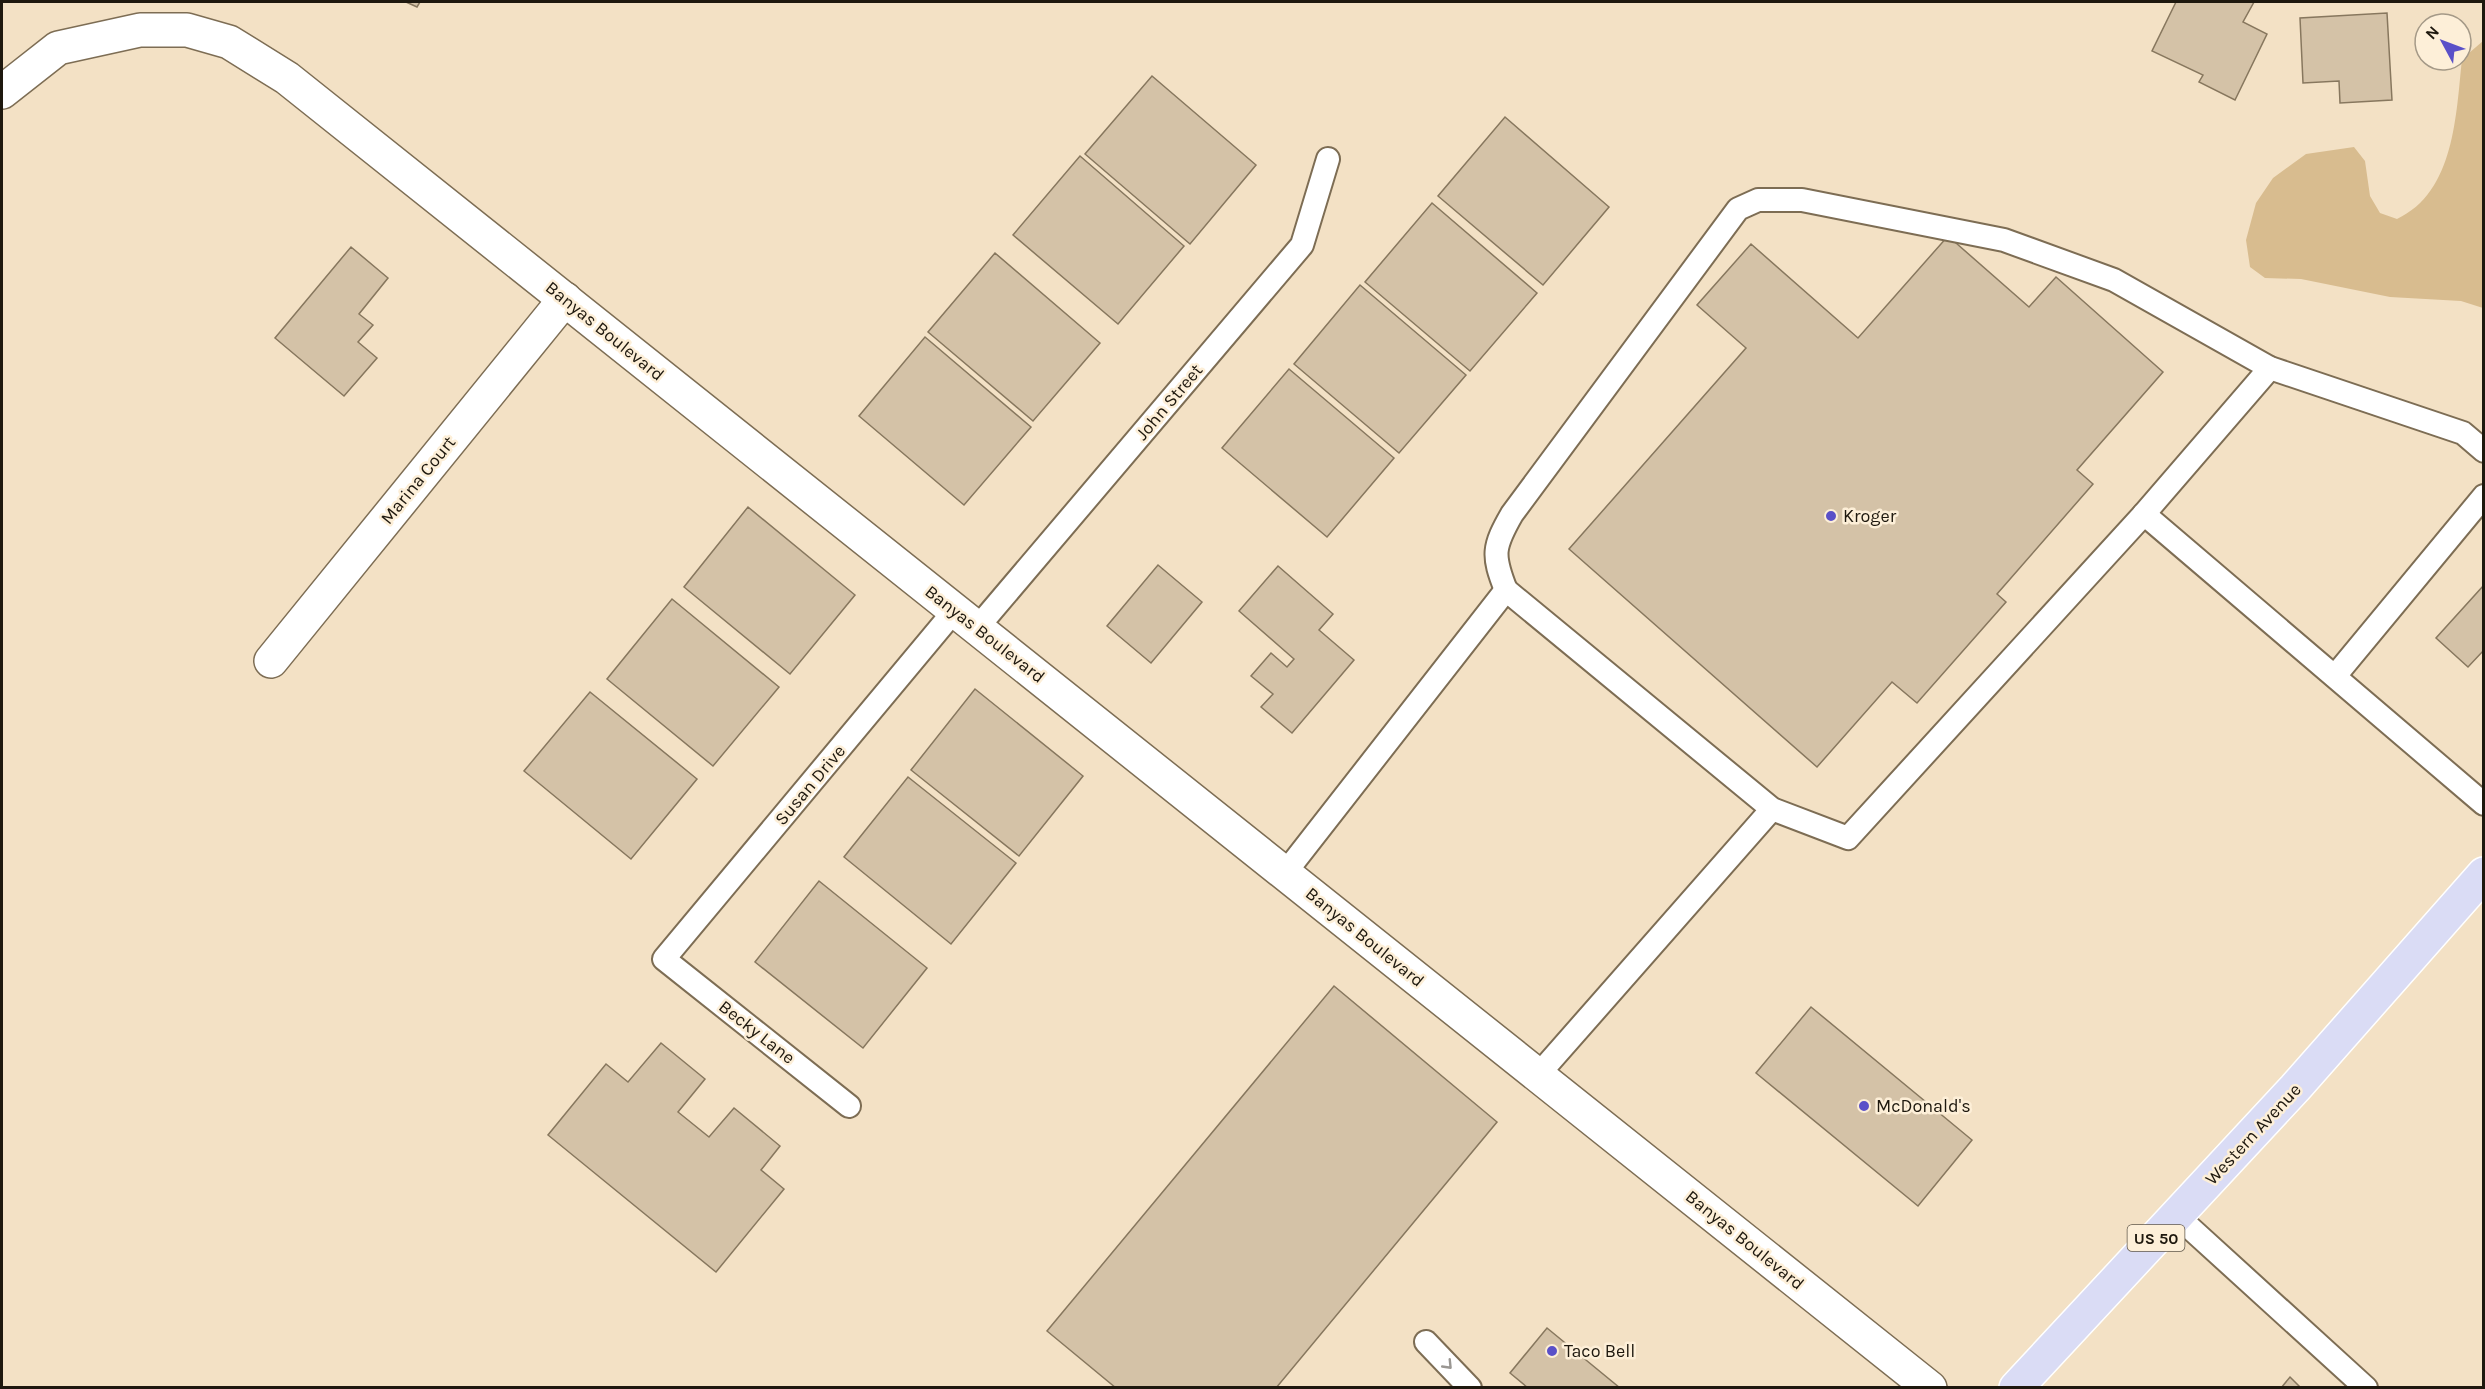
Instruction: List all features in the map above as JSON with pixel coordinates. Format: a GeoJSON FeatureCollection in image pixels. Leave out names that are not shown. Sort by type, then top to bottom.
{"type":"FeatureCollection","features":[{"type":"Feature","properties":{"kind":"main road","name":"Western Avenue"},"geometry":{"type":"LineString","coordinates":[[2016,1388],[2295,1088],[2484,874]]}},
{"type":"Feature","properties":{"kind":"street","name":"Banyas Boulevard"},"geometry":{"type":"LineString","coordinates":[[2,92],[58,48],[108,35],[140,30],[187,30],[229,42],[287,78],[1930,1388]]}},
{"type":"Feature","properties":{"kind":"street","name":"Marina Court"},"geometry":{"type":"LineString","coordinates":[[271,661],[565,299]]}},
{"type":"Feature","properties":{"kind":"lane","name":"John Street"},"geometry":{"type":"LineString","coordinates":[[966,619],[1302,245],[1328,159]]}},
{"type":"Feature","properties":{"kind":"lane"},"geometry":{"type":"LineString","coordinates":[[2270,368],[2144,514],[1848,838],[1772,809],[1506,590],[1496,566],[1497,539],[1512,514],[1738,209],[1758,200],[1802,200],[2004,240],[2114,280],[2270,368],[2463,433],[2484,451]]}},
{"type":"Feature","properties":{"kind":"lane"},"geometry":{"type":"LineString","coordinates":[[2335,676],[2484,496]]}},
{"type":"Feature","properties":{"kind":"lane"},"geometry":{"type":"LineString","coordinates":[[2144,514],[2484,804]]}},
{"type":"Feature","properties":{"kind":"lane"},"geometry":{"type":"LineString","coordinates":[[1285,873],[1506,590]]}},
{"type":"Feature","properties":{"kind":"lane","name":"Susan Drive"},"geometry":{"type":"LineString","coordinates":[[664,959],[966,619]]}},
{"type":"Feature","properties":{"kind":"lane"},"geometry":{"type":"LineString","coordinates":[[1538,1076],[1772,809]]}},
{"type":"Feature","properties":{"kind":"lane","name":"Becky Lane"},"geometry":{"type":"LineString","coordinates":[[664,959],[849,1106]]}},
{"type":"Feature","properties":{"kind":"lane"},"geometry":{"type":"LineString","coordinates":[[2177,1216],[2366,1388]]}},
{"type":"Feature","properties":{"kind":"lane"},"geometry":{"type":"LineString","coordinates":[[1426,1342],[1470,1388]]}},
{"type":"Feature","properties":{"kind":"shaded area"},"geometry":{"type":"Polygon","coordinates":[[[2483,41],[2483,308],[2461,301],[2390,297],[2301,279],[2265,278],[2250,267],[2246,240],[2256,203],[2273,178],[2306,154],[2354,147],[2365,161],[2370,196],[2380,213],[2397,219],[2416,207],[2431,190],[2449,150],[2461,72],[2473,72],[2473,50],[2483,41]]]}},
{"type":"Feature","properties":{"kind":"building"},"geometry":{"type":"Polygon","coordinates":[[[406,2],[420,2],[417,7],[406,2]]]}},
{"type":"Feature","properties":{"kind":"building"},"geometry":{"type":"Polygon","coordinates":[[[2176,2],[2254,2],[2243,22],[2267,34],[2235,100],[2199,82],[2203,75],[2152,51],[2176,2]]]}},
{"type":"Feature","properties":{"kind":"building"},"geometry":{"type":"Polygon","coordinates":[[[2387,13],[2392,100],[2340,103],[2339,81],[2303,83],[2300,18],[2387,13]]]}},
{"type":"Feature","properties":{"kind":"building"},"geometry":{"type":"Polygon","coordinates":[[[1152,76],[1256,165],[1190,244],[1085,154],[1152,76]]]}},
{"type":"Feature","properties":{"kind":"building"},"geometry":{"type":"Polygon","coordinates":[[[1505,117],[1609,207],[1543,285],[1438,196],[1505,117]]]}},
{"type":"Feature","properties":{"kind":"building"},"geometry":{"type":"Polygon","coordinates":[[[1080,156],[1184,246],[1118,324],[1013,235],[1080,156]]]}},
{"type":"Feature","properties":{"kind":"building"},"geometry":{"type":"Polygon","coordinates":[[[1432,203],[1537,293],[1470,371],[1365,282],[1432,203]]]}},
{"type":"Feature","properties":{"kind":"building","name":"Kroger"},"geometry":{"type":"Polygon","coordinates":[[[1948,236],[2029,307],[2056,277],[2163,372],[2077,470],[2093,484],[1997,594],[2006,602],[1917,703],[1892,682],[1817,767],[1569,549],[1746,348],[1697,305],[1751,244],[1858,338],[1948,236]]]}},
{"type":"Feature","properties":{"kind":"building"},"geometry":{"type":"Polygon","coordinates":[[[351,247],[388,278],[359,314],[373,325],[358,342],[377,358],[344,396],[275,338],[351,247]]]}},
{"type":"Feature","properties":{"kind":"building"},"geometry":{"type":"Polygon","coordinates":[[[995,253],[1100,343],[1033,421],[928,332],[995,253]]]}},
{"type":"Feature","properties":{"kind":"building"},"geometry":{"type":"Polygon","coordinates":[[[1360,285],[1466,375],[1399,453],[1294,364],[1360,285]]]}},
{"type":"Feature","properties":{"kind":"building"},"geometry":{"type":"Polygon","coordinates":[[[925,337],[1031,427],[964,505],[859,416],[925,337]]]}},
{"type":"Feature","properties":{"kind":"building"},"geometry":{"type":"Polygon","coordinates":[[[1289,369],[1394,458],[1327,537],[1222,448],[1289,369]]]}},
{"type":"Feature","properties":{"kind":"building"},"geometry":{"type":"Polygon","coordinates":[[[748,507],[855,595],[790,674],[684,587],[748,507]]]}},
{"type":"Feature","properties":{"kind":"building"},"geometry":{"type":"Polygon","coordinates":[[[1158,565],[1202,602],[1151,663],[1107,626],[1158,565]]]}},
{"type":"Feature","properties":{"kind":"building"},"geometry":{"type":"Polygon","coordinates":[[[1278,566],[1333,614],[1319,630],[1354,660],[1292,733],[1261,707],[1273,694],[1251,676],[1271,653],[1287,667],[1294,659],[1239,611],[1278,566]]]}},
{"type":"Feature","properties":{"kind":"building"},"geometry":{"type":"Polygon","coordinates":[[[2484,585],[2484,650],[2468,667],[2436,638],[2484,585]]]}},
{"type":"Feature","properties":{"kind":"building"},"geometry":{"type":"Polygon","coordinates":[[[672,599],[779,687],[713,766],[607,679],[672,599]]]}},
{"type":"Feature","properties":{"kind":"building"},"geometry":{"type":"Polygon","coordinates":[[[975,689],[1083,776],[1019,856],[911,770],[975,689]]]}},
{"type":"Feature","properties":{"kind":"building"},"geometry":{"type":"Polygon","coordinates":[[[590,692],[697,779],[631,859],[524,771],[590,692]]]}},
{"type":"Feature","properties":{"kind":"building"},"geometry":{"type":"Polygon","coordinates":[[[908,777],[1016,863],[951,944],[844,857],[908,777]]]}},
{"type":"Feature","properties":{"kind":"building"},"geometry":{"type":"Polygon","coordinates":[[[819,881],[927,968],[863,1048],[755,962],[819,881]]]}},
{"type":"Feature","properties":{"kind":"building"},"geometry":{"type":"Polygon","coordinates":[[[1334,986],[1497,1122],[1276,1388],[1116,1388],[1047,1331],[1334,986]]]}},
{"type":"Feature","properties":{"kind":"building","name":"McDonald's"},"geometry":{"type":"Polygon","coordinates":[[[1811,1007],[1972,1140],[1918,1206],[1756,1073],[1811,1007]]]}},
{"type":"Feature","properties":{"kind":"building"},"geometry":{"type":"Polygon","coordinates":[[[661,1043],[705,1079],[678,1112],[709,1137],[734,1108],[780,1146],[761,1170],[784,1189],[716,1272],[548,1135],[606,1064],[628,1082],[661,1043]]]}},
{"type":"Feature","properties":{"kind":"building","name":"Taco Bell"},"geometry":{"type":"Polygon","coordinates":[[[1547,1328],[1620,1388],[1528,1388],[1510,1373],[1547,1328]]]}},
{"type":"Feature","properties":{"kind":"building"},"geometry":{"type":"Polygon","coordinates":[[[2290,1377],[2301,1388],[2281,1388],[2290,1377]]]}},
{"type":"Feature","properties":{"kind":"place","name":"Kroger"},"geometry":{"type":"Point","coordinates":[1831,516]}},
{"type":"Feature","properties":{"kind":"place","name":"McDonald's"},"geometry":{"type":"Point","coordinates":[1864,1106]}},
{"type":"Feature","properties":{"kind":"place","name":"Taco Bell"},"geometry":{"type":"Point","coordinates":[1552,1351]}}]}
